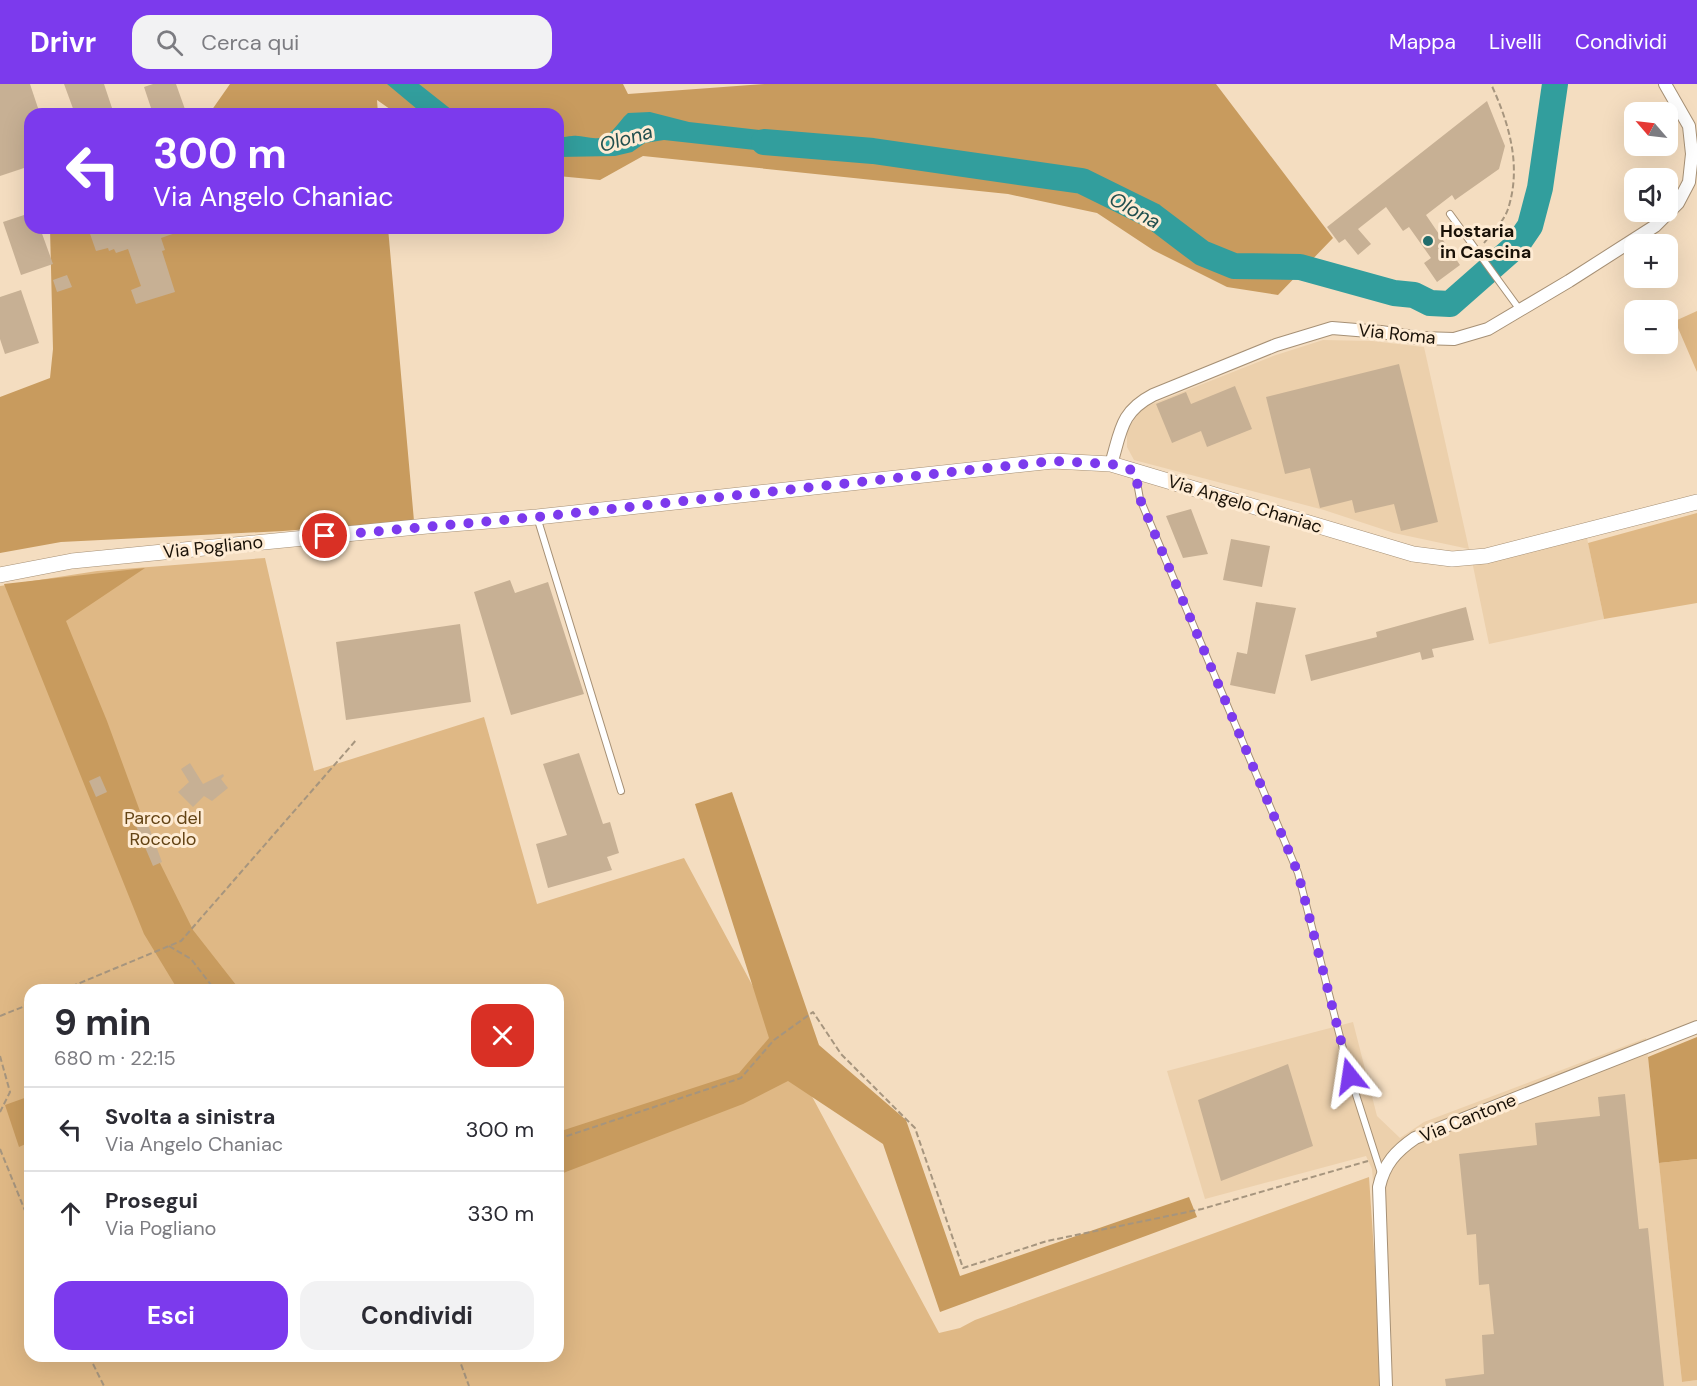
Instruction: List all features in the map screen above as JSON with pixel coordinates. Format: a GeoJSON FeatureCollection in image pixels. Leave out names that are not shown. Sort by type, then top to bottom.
{"type":"FeatureCollection","features":[{"type":"Feature","properties":{"kind":"street","name":"Via Roma"},"geometry":{"type":"LineString","coordinates":[[1111,464],[1124,420],[1141,402],[1276,345],[1332,328],[1420,338],[1454,339],[1488,329],[1624,248],[1655,226],[1678,203],[1689,182],[1692,154],[1689,126],[1665,84]]}},
{"type":"Feature","properties":{"kind":"street","name":"Via Angelo Chaniac"},"geometry":{"type":"LineString","coordinates":[[427,526],[537,517],[1053,461],[1111,464],[1394,549],[1433,558],[1486,556],[1510,551],[1697,502]]}},
{"type":"Feature","properties":{"kind":"street","name":"Via Pogliano"},"geometry":{"type":"LineString","coordinates":[[0,575],[72,561],[427,526]]}},
{"type":"Feature","properties":{"kind":"street","name":"Via Cantone"},"geometry":{"type":"LineString","coordinates":[[1386,1386],[1379,1187],[1382,1175],[1398,1150],[1415,1138],[1697,1026]]}},
{"type":"Feature","properties":{"kind":"lane"},"geometry":{"type":"LineString","coordinates":[[1450,214],[1475,252],[1520,309]]}},
{"type":"Feature","properties":{"kind":"lane"},"geometry":{"type":"LineString","coordinates":[[1135,471],[1140,499],[1298,873],[1350,1076],[1382,1175]]}},
{"type":"Feature","properties":{"kind":"lane"},"geometry":{"type":"LineString","coordinates":[[537,517],[621,791]]}},
{"type":"Feature","properties":{"kind":"path"},"geometry":{"type":"LineString","coordinates":[[1475,252],[1508,211],[1514,167],[1512,141],[1506,117],[1491,84]]}},
{"type":"Feature","properties":{"kind":"path"},"geometry":{"type":"LineString","coordinates":[[77,984],[181,941],[357,739]]}},
{"type":"Feature","properties":{"kind":"path"},"geometry":{"type":"LineString","coordinates":[[169,946],[191,959],[210,984]]}},
{"type":"Feature","properties":{"kind":"path"},"geometry":{"type":"LineString","coordinates":[[0,1016],[24,1006]]}},
{"type":"Feature","properties":{"kind":"path"},"geometry":{"type":"LineString","coordinates":[[564,1137],[741,1078],[774,1040],[813,1012],[841,1054],[915,1128],[963,1268],[1047,1241],[1202,1209],[1376,1159]]}},
{"type":"Feature","properties":{"kind":"path"},"geometry":{"type":"LineString","coordinates":[[0,1056],[10,1092],[0,1112]]}},
{"type":"Feature","properties":{"kind":"path"},"geometry":{"type":"LineString","coordinates":[[0,1149],[24,1208]]}},
{"type":"Feature","properties":{"kind":"path"},"geometry":{"type":"LineString","coordinates":[[92,1362],[104,1386]]}},
{"type":"Feature","properties":{"kind":"path"},"geometry":{"type":"LineString","coordinates":[[460,1362],[469,1386]]}},
{"type":"Feature","properties":{"kind":"shaded area"},"geometry":{"type":"Polygon","coordinates":[[[230,84],[623,84],[628,94],[764,84],[1216,84],[1333,238],[1278,295],[1227,287],[1153,250],[1097,213],[1008,194],[643,156],[600,180],[564,177],[564,108],[388,108],[377,100],[378,108],[213,108],[230,84]]]}},
{"type":"Feature","properties":{"kind":"shaded area"},"geometry":{"type":"Polygon","coordinates":[[[50,234],[389,234],[414,521],[283,531],[61,542],[0,553],[0,397],[50,378],[53,349],[50,234]]]}},
{"type":"Feature","properties":{"kind":"shaded area"},"geometry":{"type":"Polygon","coordinates":[[[1323,340],[1372,341],[1424,347],[1469,549],[1394,533],[1324,510],[1134,460],[1127,447],[1127,430],[1142,408],[1273,356],[1323,340]]]}},
{"type":"Feature","properties":{"kind":"shaded area"},"geometry":{"type":"Polygon","coordinates":[[[1586,533],[1604,619],[1489,644],[1472,561],[1586,533]]]}},
{"type":"Feature","properties":{"kind":"shaded area"},"geometry":{"type":"Polygon","coordinates":[[[145,568],[66,621],[107,721],[156,855],[193,930],[235,984],[174,984],[144,934],[4,584],[145,568]]]}},
{"type":"Feature","properties":{"kind":"shaded area"},"geometry":{"type":"Polygon","coordinates":[[[732,792],[819,1045],[906,1120],[960,1276],[1189,1197],[1197,1217],[940,1312],[883,1144],[788,1081],[743,1104],[564,1173],[564,1130],[739,1073],[769,1038],[695,804],[732,792]]]}},
{"type":"Feature","properties":{"kind":"shaded area"},"geometry":{"type":"Polygon","coordinates":[[[1353,1022],[1377,1116],[1400,1138],[1424,1122],[1646,1038],[1682,1382],[1697,1380],[1697,1386],[1389,1386],[1372,1169],[1366,1156],[1205,1199],[1167,1071],[1353,1022]]]}},
{"type":"Feature","properties":{"kind":"shaded area"},"geometry":{"type":"Polygon","coordinates":[[[1697,1037],[1697,1159],[1659,1163],[1648,1057],[1697,1037]]]}},
{"type":"Feature","properties":{"kind":"shaded area"},"geometry":{"type":"Polygon","coordinates":[[[24,1098],[24,1145],[19,1147],[5,1105],[24,1098]]]}},
{"type":"Feature","properties":{"kind":"green space"},"geometry":{"type":"Polygon","coordinates":[[[1697,311],[1697,372],[1678,328],[1678,320],[1697,311]]]}},
{"type":"Feature","properties":{"kind":"green space"},"geometry":{"type":"Polygon","coordinates":[[[1697,513],[1697,603],[1604,619],[1588,543],[1697,513]]]}},
{"type":"Feature","properties":{"kind":"green space","name":"Parco del Roccolo"},"geometry":{"type":"Polygon","coordinates":[[[265,558],[314,771],[484,717],[537,904],[684,858],[939,1333],[960,1328],[975,1320],[1369,1177],[1383,1386],[0,1386],[0,586],[97,571],[265,558]]]}},
{"type":"Feature","properties":{"kind":"green space"},"geometry":{"type":"Polygon","coordinates":[[[1697,1159],[1697,1380],[1682,1382],[1659,1163],[1697,1159]]]}},
{"type":"Feature","properties":{"kind":"water"},"geometry":{"type":"Polygon","coordinates":[[[387,84],[419,84],[449,108],[416,108],[387,84]]]}},
{"type":"Feature","properties":{"kind":"water"},"geometry":{"type":"Polygon","coordinates":[[[650,112],[689,122],[795,134],[799,155],[664,140],[645,143],[632,152],[615,156],[564,157],[564,137],[596,138],[607,135],[628,113],[650,112]]]}},
{"type":"Feature","properties":{"kind":"building"},"geometry":{"type":"Polygon","coordinates":[[[0,84],[30,84],[38,108],[24,108],[24,168],[0,176],[0,84]]]}},
{"type":"Feature","properties":{"kind":"building"},"geometry":{"type":"Polygon","coordinates":[[[64,84],[104,84],[112,108],[73,108],[64,84]]]}},
{"type":"Feature","properties":{"kind":"building"},"geometry":{"type":"Polygon","coordinates":[[[153,84],[176,84],[185,108],[151,108],[144,87],[153,84]]]}},
{"type":"Feature","properties":{"kind":"building"},"geometry":{"type":"Polygon","coordinates":[[[1487,101],[1505,146],[1499,169],[1455,200],[1452,195],[1426,215],[1460,265],[1437,282],[1424,263],[1431,258],[1409,227],[1403,231],[1386,207],[1358,229],[1371,244],[1358,255],[1345,239],[1339,243],[1327,227],[1487,101]]]}},
{"type":"Feature","properties":{"kind":"building"},"geometry":{"type":"Polygon","coordinates":[[[24,215],[24,234],[42,234],[53,264],[21,275],[3,222],[24,215]]]}},
{"type":"Feature","properties":{"kind":"building"},"geometry":{"type":"Polygon","coordinates":[[[90,234],[172,234],[161,238],[165,250],[162,251],[175,292],[136,304],[131,290],[141,286],[128,249],[116,253],[114,249],[109,251],[108,248],[96,251],[90,234]]]}},
{"type":"Feature","properties":{"kind":"building"},"geometry":{"type":"Polygon","coordinates":[[[67,275],[72,287],[57,292],[53,280],[67,275]]]}},
{"type":"Feature","properties":{"kind":"building"},"geometry":{"type":"Polygon","coordinates":[[[21,290],[39,343],[5,354],[0,339],[0,297],[21,290]]]}},
{"type":"Feature","properties":{"kind":"building"},"geometry":{"type":"Polygon","coordinates":[[[1399,364],[1438,522],[1401,531],[1394,504],[1355,513],[1352,500],[1320,508],[1310,468],[1285,474],[1266,397],[1399,364]]]}},
{"type":"Feature","properties":{"kind":"building"},"geometry":{"type":"Polygon","coordinates":[[[1235,386],[1252,429],[1207,447],[1201,431],[1172,443],[1156,404],[1186,392],[1191,404],[1235,386]]]}},
{"type":"Feature","properties":{"kind":"building"},"geometry":{"type":"Polygon","coordinates":[[[1191,509],[1208,554],[1183,558],[1166,516],[1191,509]]]}},
{"type":"Feature","properties":{"kind":"building"},"geometry":{"type":"Polygon","coordinates":[[[1231,539],[1270,546],[1262,587],[1223,580],[1231,539]]]}},
{"type":"Feature","properties":{"kind":"building"},"geometry":{"type":"Polygon","coordinates":[[[510,580],[515,593],[548,582],[584,694],[511,715],[474,592],[510,580]]]}},
{"type":"Feature","properties":{"kind":"building"},"geometry":{"type":"Polygon","coordinates":[[[1256,602],[1296,608],[1275,694],[1230,685],[1237,652],[1247,654],[1256,602]]]}},
{"type":"Feature","properties":{"kind":"building"},"geometry":{"type":"Polygon","coordinates":[[[1466,607],[1474,640],[1432,649],[1434,657],[1422,660],[1420,652],[1311,681],[1305,655],[1377,637],[1376,632],[1466,607]]]}},
{"type":"Feature","properties":{"kind":"building"},"geometry":{"type":"Polygon","coordinates":[[[460,624],[471,702],[346,720],[336,642],[460,624]]]}},
{"type":"Feature","properties":{"kind":"building"},"geometry":{"type":"Polygon","coordinates":[[[579,753],[603,824],[610,822],[619,853],[607,857],[612,870],[548,888],[536,844],[567,835],[543,764],[579,753]]]}},
{"type":"Feature","properties":{"kind":"building"},"geometry":{"type":"Polygon","coordinates":[[[190,763],[203,784],[223,774],[221,779],[228,788],[212,801],[204,796],[193,807],[178,792],[189,782],[181,769],[190,763]]]}},
{"type":"Feature","properties":{"kind":"building"},"geometry":{"type":"Polygon","coordinates":[[[100,776],[107,792],[96,797],[89,781],[100,776]]]}},
{"type":"Feature","properties":{"kind":"building"},"geometry":{"type":"Polygon","coordinates":[[[184,809],[192,819],[181,828],[173,818],[184,809]]]}},
{"type":"Feature","properties":{"kind":"building"},"geometry":{"type":"Polygon","coordinates":[[[147,822],[162,862],[153,866],[136,826],[147,822]]]}},
{"type":"Feature","properties":{"kind":"building"},"geometry":{"type":"Polygon","coordinates":[[[1288,1064],[1313,1146],[1221,1181],[1198,1100],[1288,1064]]]}},
{"type":"Feature","properties":{"kind":"building"},"geometry":{"type":"Polygon","coordinates":[[[1625,1094],[1639,1229],[1648,1228],[1664,1386],[1446,1386],[1445,1379],[1484,1374],[1482,1335],[1494,1334],[1489,1284],[1479,1285],[1476,1234],[1467,1235],[1459,1154],[1537,1145],[1535,1123],[1600,1116],[1598,1097],[1625,1094]]]}},
{"type":"Feature","properties":{"kind":"waterway","name":"Olona"},"geometry":{"type":"LineString","coordinates":[[764,142],[873,151],[1082,181],[1153,216],[1202,253],[1234,266],[1300,267],[1394,293],[1414,295],[1430,303],[1450,304],[1517,245],[1530,226],[1540,188],[1555,84]]}},
{"type":"Feature","properties":{"kind":"place","name":"Hostaria in Cascina"},"geometry":{"type":"Point","coordinates":[1428,241]}},
{"type":"Feature","properties":{"kind":"route"},"geometry":{"type":"LineString","coordinates":[[325,536],[537,517],[1053,461],[1111,464],[1135,471],[1140,499],[1298,873],[1350,1076]]}}]}
